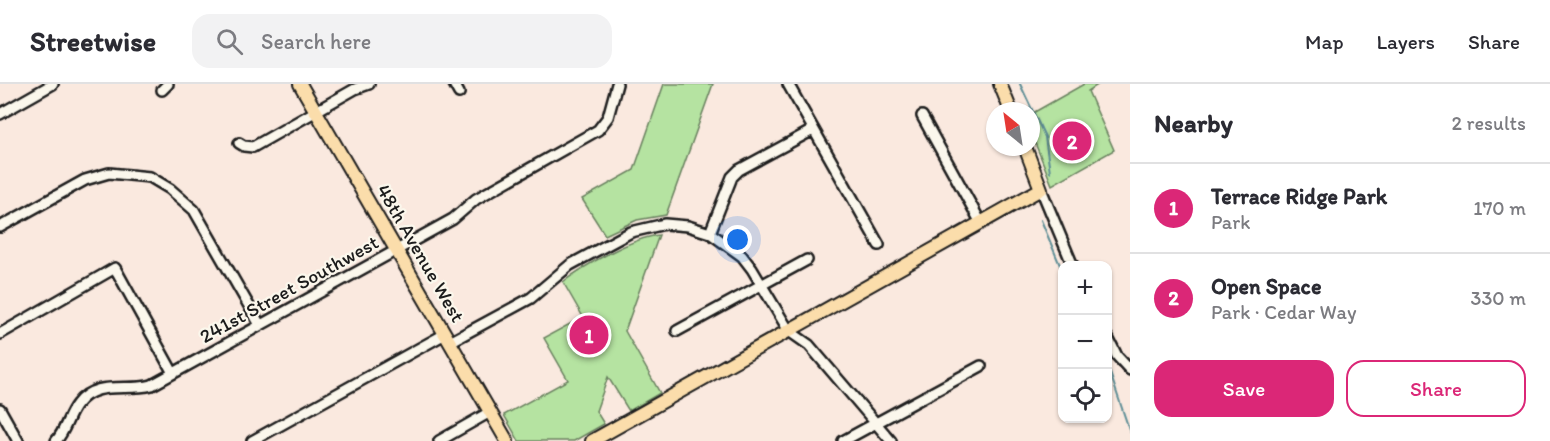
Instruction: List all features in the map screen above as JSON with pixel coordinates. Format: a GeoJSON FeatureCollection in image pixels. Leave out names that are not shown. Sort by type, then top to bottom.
{"type":"FeatureCollection","features":[{"type":"Feature","properties":{"kind":"main road","name":"48th Avenue West"},"geometry":{"type":"LineString","coordinates":[[300,84],[507,441]]}},
{"type":"Feature","properties":{"kind":"main road"},"geometry":{"type":"LineString","coordinates":[[1000,84],[1007,102]]}},
{"type":"Feature","properties":{"kind":"main road"},"geometry":{"type":"LineString","coordinates":[[592,441],[1041,189],[1028,156]]}},
{"type":"Feature","properties":{"kind":"street"},"geometry":{"type":"LineString","coordinates":[[0,114],[53,84]]}},
{"type":"Feature","properties":{"kind":"street"},"geometry":{"type":"LineString","coordinates":[[240,143],[244,147],[253,147],[355,89],[369,84]]}},
{"type":"Feature","properties":{"kind":"street","name":"241st Street Southwest"},"geometry":{"type":"LineString","coordinates":[[56,441],[62,434],[70,412],[88,393],[105,387],[139,389],[152,385],[453,219],[476,199],[598,130],[608,117],[617,84]]}},
{"type":"Feature","properties":{"kind":"street"},"geometry":{"type":"LineString","coordinates":[[788,84],[879,244]]}},
{"type":"Feature","properties":{"kind":"street"},"geometry":{"type":"LineString","coordinates":[[922,116],[981,223]]}},
{"type":"Feature","properties":{"kind":"street"},"geometry":{"type":"LineString","coordinates":[[710,232],[732,177],[740,170],[813,130]]}},
{"type":"Feature","properties":{"kind":"street"},"geometry":{"type":"LineString","coordinates":[[0,227],[85,180],[109,173],[150,177],[170,189],[194,210],[260,325]]}},
{"type":"Feature","properties":{"kind":"street"},"geometry":{"type":"LineString","coordinates":[[1041,189],[1071,261]]}},
{"type":"Feature","properties":{"kind":"street"},"geometry":{"type":"LineString","coordinates":[[252,441],[448,338],[531,298],[570,265],[631,232],[665,225],[688,226],[710,232],[742,256],[789,331],[809,345],[891,441]]}},
{"type":"Feature","properties":{"kind":"street"},"geometry":{"type":"LineString","coordinates":[[677,331],[807,260]]}},
{"type":"Feature","properties":{"kind":"street"},"geometry":{"type":"LineString","coordinates":[[0,334],[115,268],[173,373]]}},
{"type":"Feature","properties":{"kind":"street"},"geometry":{"type":"LineString","coordinates":[[1112,347],[1130,370]]}},
{"type":"Feature","properties":{"kind":"street"},"geometry":{"type":"LineString","coordinates":[[843,441],[981,366]]}},
{"type":"Feature","properties":{"kind":"street"},"geometry":{"type":"LineString","coordinates":[[0,409],[18,441]]}},
{"type":"Feature","properties":{"kind":"street"},"geometry":{"type":"LineString","coordinates":[[439,441],[490,412]]}},
{"type":"Feature","properties":{"kind":"green space"},"geometry":{"type":"Polygon","coordinates":[[[664,84],[713,84],[666,215],[637,220],[605,235],[582,199],[634,170],[664,84]]]}},
{"type":"Feature","properties":{"kind":"green space"},"geometry":{"type":"Polygon","coordinates":[[[1084,84],[1099,84],[1088,91],[1114,150],[1052,185],[1040,155],[1040,109],[1084,84]]]}},
{"type":"Feature","properties":{"kind":"green space"},"geometry":{"type":"Polygon","coordinates":[[[659,235],[625,331],[660,393],[629,411],[608,377],[596,411],[604,424],[574,441],[519,441],[504,415],[568,380],[544,338],[583,317],[563,282],[609,253],[636,241],[659,235]]]}},
{"type":"Feature","properties":{"kind":"waterway"},"geometry":{"type":"LineString","coordinates":[[1020,84],[1045,137],[1050,172]]}},
{"type":"Feature","properties":{"kind":"waterway"},"geometry":{"type":"LineString","coordinates":[[1041,220],[1058,261]]}},
{"type":"Feature","properties":{"kind":"waterway"},"geometry":{"type":"LineString","coordinates":[[1109,369],[1130,432]]}},
{"type":"Feature","properties":{"kind":"place","name":"Open Space"},"geometry":{"type":"Point","coordinates":[1072,141]}},
{"type":"Feature","properties":{"kind":"place","name":"Terrace Ridge Park"},"geometry":{"type":"Point","coordinates":[589,335]}}]}
